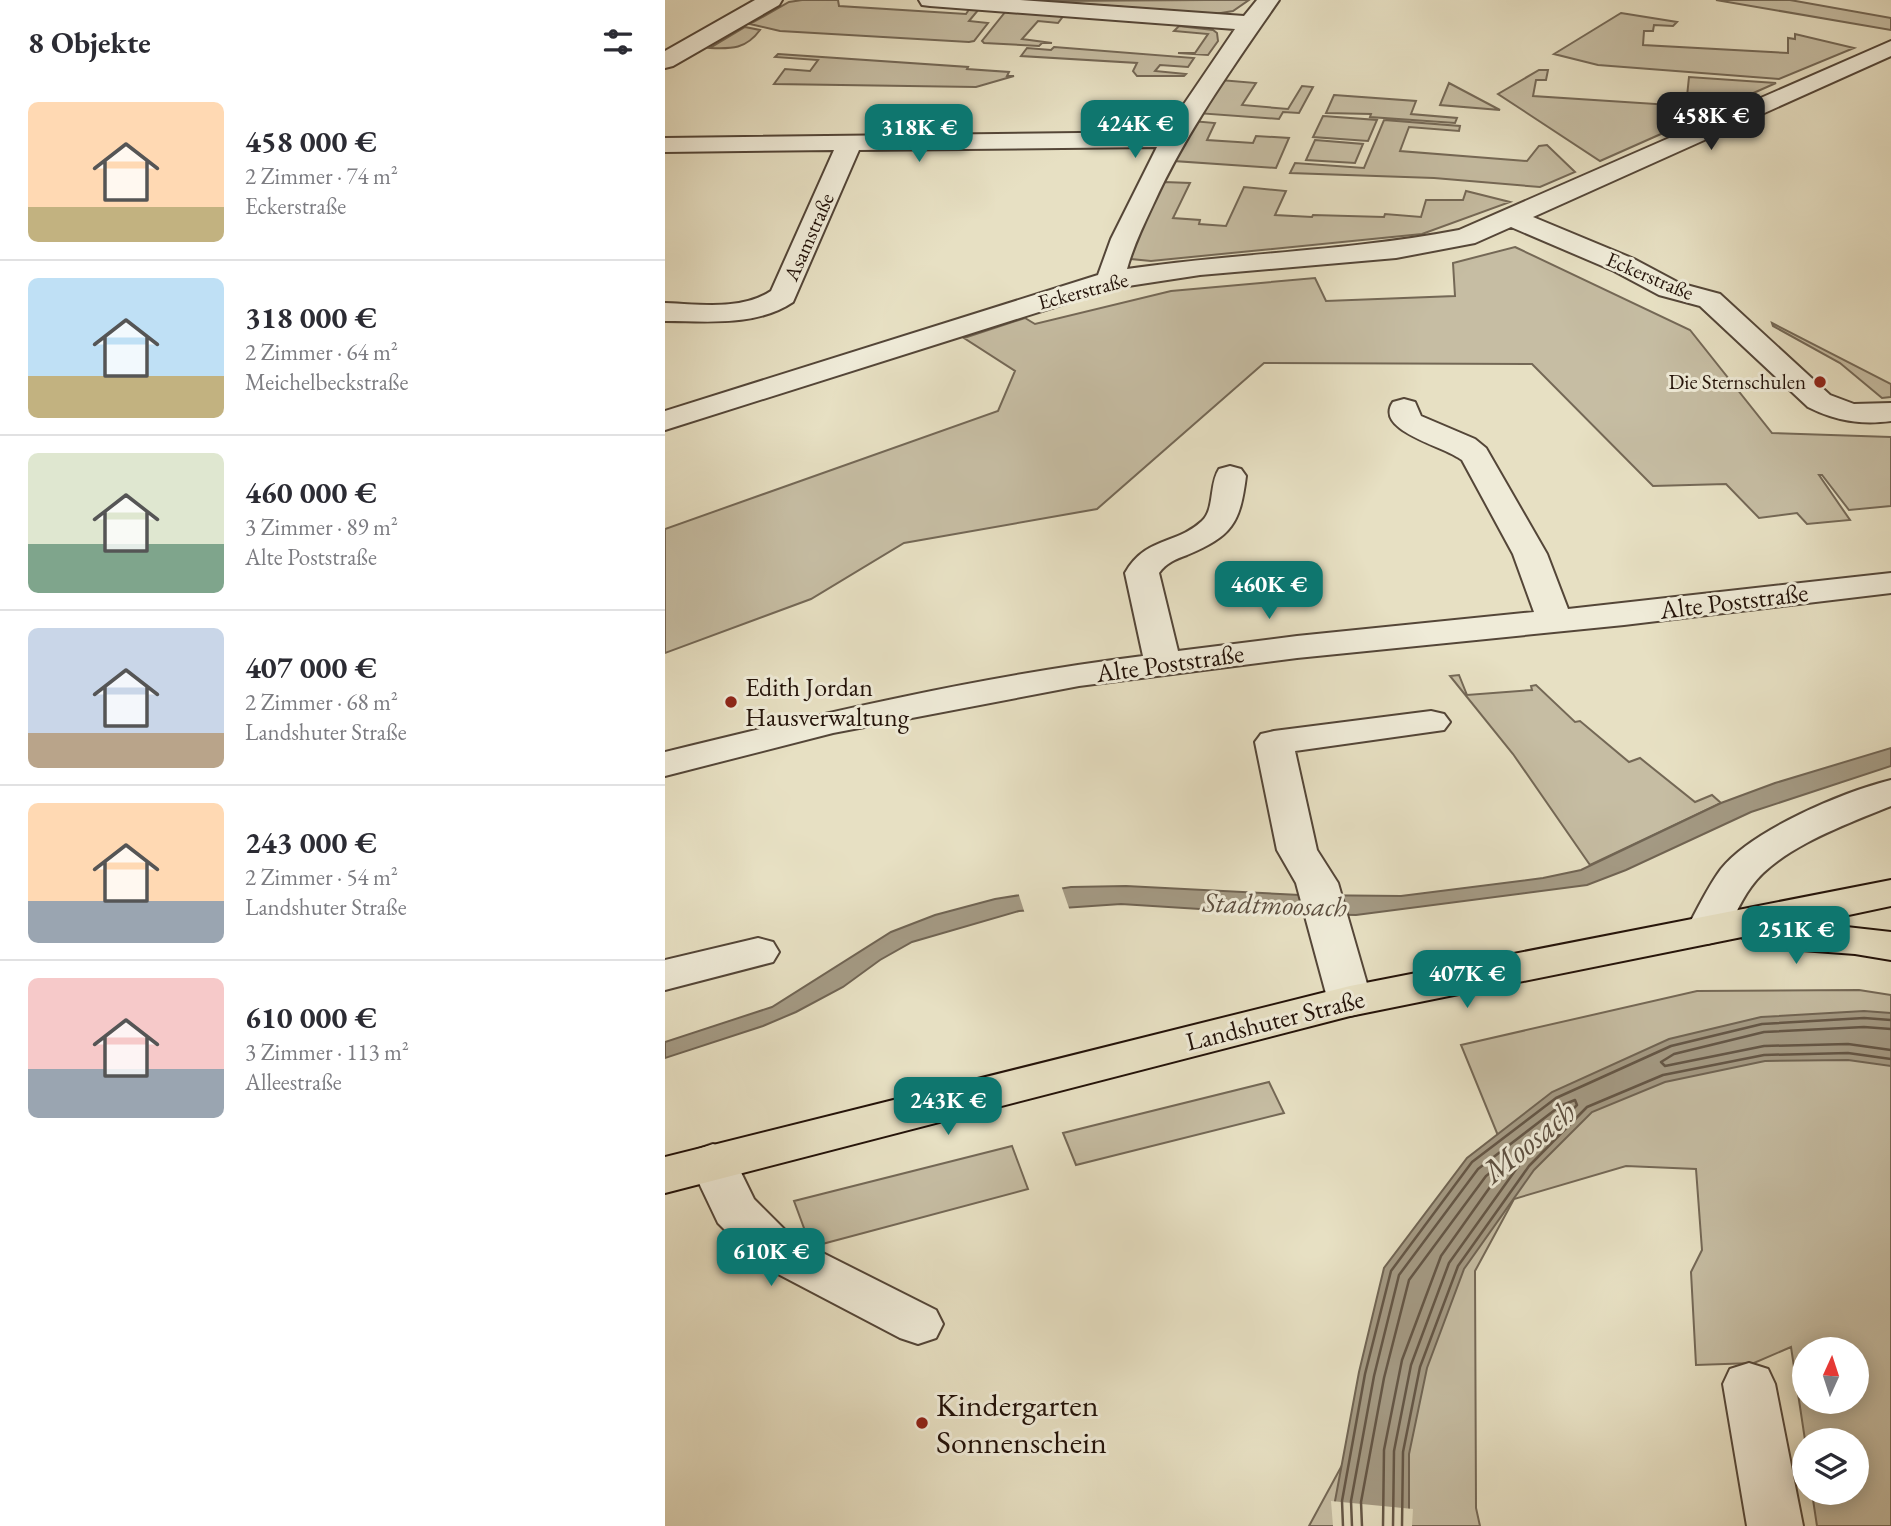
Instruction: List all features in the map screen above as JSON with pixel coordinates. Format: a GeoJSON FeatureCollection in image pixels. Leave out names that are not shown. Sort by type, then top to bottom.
{"type":"FeatureCollection","features":[{"type":"Feature","properties":{"kind":"main road","name":"Landshuter Straße"},"geometry":{"type":"LineString","coordinates":[[665,1175],[1350,1001],[1891,893]]}},
{"type":"Feature","properties":{"kind":"main road"},"geometry":{"type":"LineString","coordinates":[[1707,930],[1806,935],[1891,946]]}},
{"type":"Feature","properties":{"kind":"street"},"geometry":{"type":"LineString","coordinates":[[665,61],[771,0]]}},
{"type":"Feature","properties":{"kind":"street"},"geometry":{"type":"LineString","coordinates":[[929,0],[1250,23]]}},
{"type":"Feature","properties":{"kind":"street"},"geometry":{"type":"LineString","coordinates":[[1111,280],[1123,241],[1173,139],[1268,0]]}},
{"type":"Feature","properties":{"kind":"street","name":"Eckerstraße"},"geometry":{"type":"LineString","coordinates":[[670,416],[1111,280],[1200,267],[1396,250],[1466,237],[1891,48]]}},
{"type":"Feature","properties":{"kind":"street"},"geometry":{"type":"LineString","coordinates":[[665,145],[1173,139]]}},
{"type":"Feature","properties":{"kind":"street","name":"Asamstraße"},"geometry":{"type":"LineString","coordinates":[[665,312],[743,311],[775,304],[783,296],[851,142]]}},
{"type":"Feature","properties":{"kind":"street","name":"Eckerstraße"},"geometry":{"type":"LineString","coordinates":[[1513,218],[1624,265],[1669,289],[1710,300],[1819,401],[1839,412],[1859,416],[1891,412]]}},
{"type":"Feature","properties":{"kind":"street"},"geometry":{"type":"LineString","coordinates":[[1404,408],[1405,418],[1410,423],[1464,446],[1475,455],[1530,554],[1555,621]]}},
{"type":"Feature","properties":{"kind":"street"},"geometry":{"type":"LineString","coordinates":[[1163,663],[1142,573],[1143,567],[1154,558],[1211,530],[1221,520],[1230,476]]}},
{"type":"Feature","properties":{"kind":"street","name":"Alte Poststraße"},"geometry":{"type":"LineString","coordinates":[[665,764],[832,722],[1079,675],[1163,663],[1891,583]]}},
{"type":"Feature","properties":{"kind":"street"},"geometry":{"type":"LineString","coordinates":[[1350,1001],[1317,883],[1297,850],[1274,742],[1431,722]]}},
{"type":"Feature","properties":{"kind":"street"},"geometry":{"type":"LineString","coordinates":[[1707,930],[1737,877],[1765,852],[1817,824],[1891,792]]}},
{"type":"Feature","properties":{"kind":"street"},"geometry":{"type":"LineString","coordinates":[[665,975],[758,952]]}},
{"type":"Feature","properties":{"kind":"street"},"geometry":{"type":"LineString","coordinates":[[713,1162],[735,1210],[776,1251],[918,1324]]}},
{"type":"Feature","properties":{"kind":"street"},"geometry":{"type":"LineString","coordinates":[[1749,1384],[1775,1526]]}},
{"type":"Feature","properties":{"kind":"shaded area"},"geometry":{"type":"Polygon","coordinates":[[[838,0],[839,6],[966,14],[970,8],[979,9],[969,21],[988,23],[974,41],[969,42],[780,31],[750,24],[789,2],[838,0]]]}},
{"type":"Feature","properties":{"kind":"shaded area"},"geometry":{"type":"Polygon","coordinates":[[[1249,0],[1233,11],[1215,14],[1046,1],[1249,0]]]}},
{"type":"Feature","properties":{"kind":"shaded area"},"geometry":{"type":"Polygon","coordinates":[[[1716,0],[1790,0],[1891,18],[1891,30],[1716,0]]]}},
{"type":"Feature","properties":{"kind":"shaded area"},"geometry":{"type":"Polygon","coordinates":[[[1006,11],[1064,15],[1058,23],[1038,21],[1022,39],[1052,43],[1042,43],[1039,46],[984,43],[982,41],[1006,11]]]}},
{"type":"Feature","properties":{"kind":"shaded area"},"geometry":{"type":"Polygon","coordinates":[[[1621,13],[1677,22],[1673,26],[1654,25],[1653,31],[1644,31],[1643,45],[1788,53],[1788,38],[1795,39],[1795,34],[1854,48],[1779,79],[1598,65],[1554,54],[1621,13]]]}},
{"type":"Feature","properties":{"kind":"shaded area"},"geometry":{"type":"Polygon","coordinates":[[[1179,26],[1213,30],[1217,33],[1218,41],[1208,55],[1178,53],[1195,53],[1208,34],[1174,31],[1179,26]]]}},
{"type":"Feature","properties":{"kind":"shaded area"},"geometry":{"type":"Polygon","coordinates":[[[745,27],[760,30],[744,44],[710,48],[745,27]]]}},
{"type":"Feature","properties":{"kind":"shaded area"},"geometry":{"type":"Polygon","coordinates":[[[1054,47],[1194,58],[1188,67],[1160,65],[1155,71],[1186,74],[1184,76],[1137,76],[1133,71],[1137,63],[1021,56],[1027,48],[1051,50],[1054,47]]]}},
{"type":"Feature","properties":{"kind":"shaded area"},"geometry":{"type":"Polygon","coordinates":[[[778,54],[968,67],[967,69],[1009,72],[1007,76],[1014,76],[976,87],[774,84],[785,69],[810,71],[818,60],[775,57],[778,54]]]}},
{"type":"Feature","properties":{"kind":"shaded area"},"geometry":{"type":"Polygon","coordinates":[[[1539,70],[1548,70],[1546,80],[1536,80],[1533,96],[1686,106],[1689,77],[1776,83],[1600,161],[1498,94],[1539,70]]]}},
{"type":"Feature","properties":{"kind":"shaded area"},"geometry":{"type":"Polygon","coordinates":[[[1220,80],[1256,83],[1242,105],[1288,109],[1302,86],[1313,87],[1299,113],[1283,112],[1279,119],[1196,113],[1220,80]]]}},
{"type":"Feature","properties":{"kind":"shaded area"},"geometry":{"type":"Polygon","coordinates":[[[1449,83],[1500,110],[1440,105],[1449,83]]]}},
{"type":"Feature","properties":{"kind":"shaded area"},"geometry":{"type":"Polygon","coordinates":[[[1334,95],[1416,101],[1411,114],[1457,118],[1455,123],[1370,117],[1371,114],[1326,113],[1334,95]]]}},
{"type":"Feature","properties":{"kind":"shaded area"},"geometry":{"type":"Polygon","coordinates":[[[1323,116],[1377,120],[1368,141],[1313,137],[1323,116]]]}},
{"type":"Feature","properties":{"kind":"shaded area"},"geometry":{"type":"Polygon","coordinates":[[[1384,120],[1460,126],[1459,131],[1409,127],[1400,151],[1527,161],[1539,146],[1547,145],[1575,172],[1540,187],[1434,178],[1290,173],[1295,163],[1364,168],[1384,120]]]}},
{"type":"Feature","properties":{"kind":"shaded area"},"geometry":{"type":"Polygon","coordinates":[[[1192,121],[1215,123],[1207,140],[1253,143],[1256,136],[1289,138],[1276,168],[1174,161],[1192,121]]]}},
{"type":"Feature","properties":{"kind":"shaded area"},"geometry":{"type":"Polygon","coordinates":[[[1315,140],[1363,144],[1355,163],[1306,160],[1315,140]]]}},
{"type":"Feature","properties":{"kind":"shaded area"},"geometry":{"type":"Polygon","coordinates":[[[1164,182],[1190,183],[1173,218],[1226,226],[1244,187],[1286,191],[1275,215],[1384,217],[1385,214],[1421,217],[1426,200],[1463,200],[1466,191],[1510,202],[1422,234],[1151,261],[1131,259],[1129,253],[1164,182]]]}},
{"type":"Feature","properties":{"kind":"shaded area"},"geometry":{"type":"Polygon","coordinates":[[[1515,247],[1690,330],[1772,433],[1891,437],[1891,506],[1849,510],[1822,475],[1819,475],[1850,520],[1807,524],[1797,513],[1759,518],[1726,484],[1653,486],[1532,364],[1264,363],[1097,509],[904,543],[811,599],[665,653],[665,529],[998,411],[1015,371],[964,338],[1025,318],[1035,324],[1171,291],[1315,278],[1326,301],[1455,296],[1453,263],[1515,247]]]}},
{"type":"Feature","properties":{"kind":"shaded area"},"geometry":{"type":"Polygon","coordinates":[[[1772,323],[1891,384],[1891,397],[1882,398],[1840,363],[1772,323]]]}},
{"type":"Feature","properties":{"kind":"shaded area"},"geometry":{"type":"Polygon","coordinates":[[[1459,675],[1467,695],[1532,690],[1531,686],[1536,685],[1575,722],[1580,721],[1629,762],[1640,758],[1695,802],[1712,795],[1721,803],[1590,865],[1513,754],[1450,676],[1459,675]]]}},
{"type":"Feature","properties":{"kind":"shaded area"},"geometry":{"type":"Polygon","coordinates":[[[1859,990],[1891,995],[1891,1526],[1817,1526],[1814,1505],[1869,1505],[1869,1428],[1803,1428],[1801,1414],[1869,1414],[1869,1337],[1792,1337],[1792,1354],[1791,1347],[1754,1363],[1696,1365],[1691,1272],[1702,1250],[1696,1169],[1626,1166],[1514,1199],[1475,1271],[1476,1508],[1480,1526],[1309,1526],[1508,1160],[1461,1045],[1697,991],[1859,990]]]}},
{"type":"Feature","properties":{"kind":"shaded area"},"geometry":{"type":"Polygon","coordinates":[[[1269,1082],[1284,1113],[1076,1165],[1063,1133],[1269,1082]]]}},
{"type":"Feature","properties":{"kind":"shaded area"},"geometry":{"type":"Polygon","coordinates":[[[1012,1146],[1028,1189],[811,1247],[794,1201],[1012,1146]]]}},
{"type":"Feature","properties":{"kind":"water","name":"Stadtmoosach"},"geometry":{"type":"Polygon","coordinates":[[[1891,748],[1891,766],[1751,812],[1626,870],[1587,885],[1356,915],[1263,913],[1121,904],[1019,911],[912,942],[880,960],[843,987],[796,1012],[763,1026],[665,1058],[665,1042],[772,1007],[891,932],[935,915],[995,899],[1071,887],[1126,886],[1300,895],[1401,896],[1543,878],[1581,870],[1721,803],[1775,783],[1891,748]]]}},
{"type":"Feature","properties":{"kind":"water","name":"Moosach"},"geometry":{"type":"Polygon","coordinates":[[[1864,1011],[1891,1013],[1891,1066],[1848,1060],[1765,1061],[1665,1082],[1592,1112],[1534,1170],[1464,1269],[1427,1368],[1409,1454],[1409,1526],[1336,1526],[1335,1501],[1359,1372],[1384,1268],[1467,1158],[1552,1092],[1669,1039],[1761,1017],[1864,1011]]]}},
{"type":"Feature","properties":{"kind":"pier"},"geometry":{"type":"Polygon","coordinates":[[[1061,885],[1070,911],[1025,914],[1018,892],[1061,885]]]}},
{"type":"Feature","properties":{"kind":"pier"},"geometry":{"type":"Polygon","coordinates":[[[1331,1501],[1413,1509],[1412,1526],[1333,1526],[1331,1501]]]}},
{"type":"Feature","properties":{"kind":"place","name":"Die Sternschulen"},"geometry":{"type":"Point","coordinates":[1820,382]}},
{"type":"Feature","properties":{"kind":"place","name":"Edith Jordan Hausverwaltung"},"geometry":{"type":"Point","coordinates":[731,702]}},
{"type":"Feature","properties":{"kind":"place","name":"Kindergarten Sonnenschein"},"geometry":{"type":"Point","coordinates":[922,1423]}}]}
